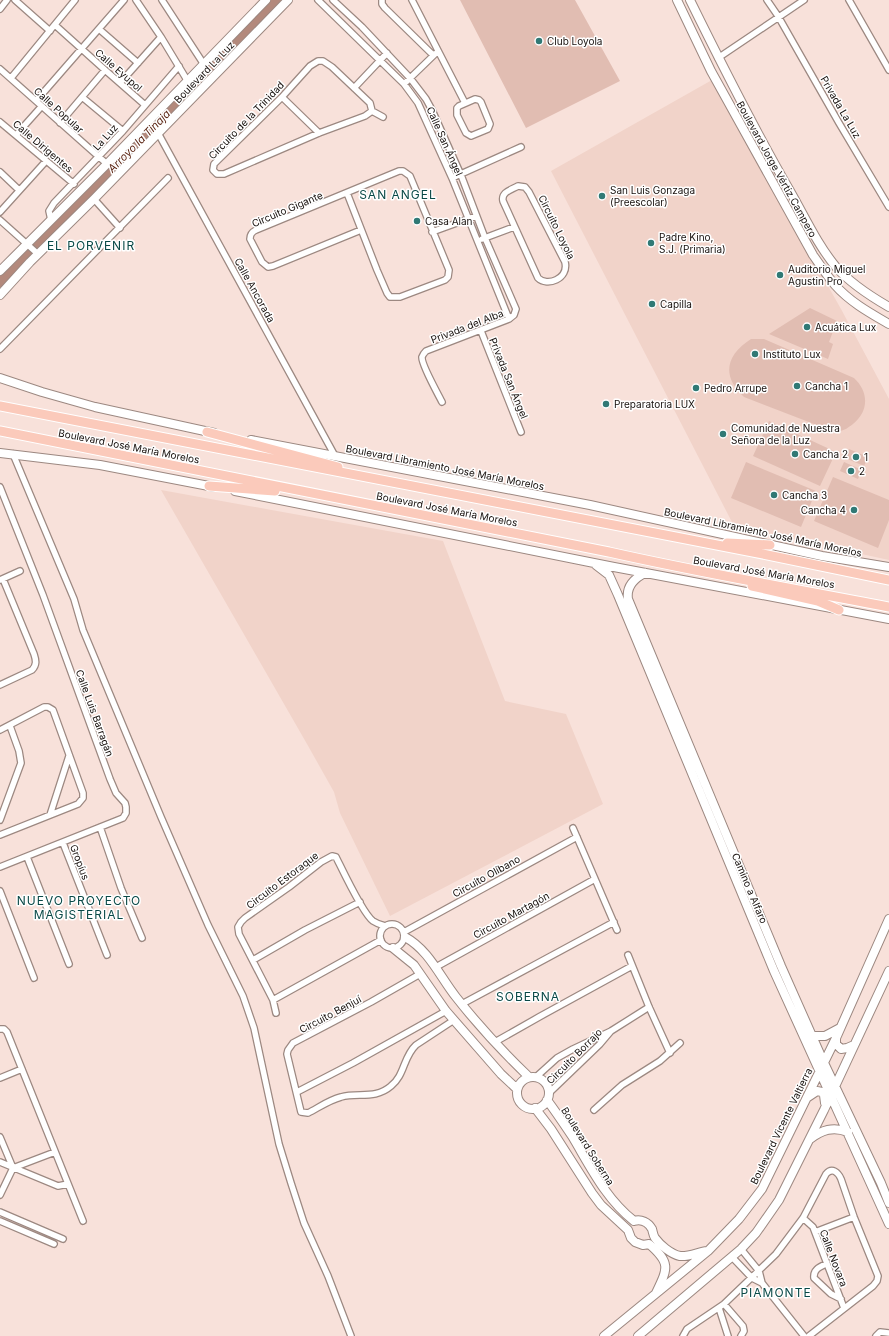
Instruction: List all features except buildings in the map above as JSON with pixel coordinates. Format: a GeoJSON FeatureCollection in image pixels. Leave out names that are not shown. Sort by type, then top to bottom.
{"type":"FeatureCollection","features":[{"type":"Feature","properties":{"kind":"main road","name":"Boulevard José María Morelos"},"geometry":{"type":"LineString","coordinates":[[0,406],[753,552],[889,580]]}},
{"type":"Feature","properties":{"kind":"main road","name":"Boulevard José María Morelos"},"geometry":{"type":"LineString","coordinates":[[0,431],[609,552],[683,569],[889,607]]}},
{"type":"Feature","properties":{"kind":"main road"},"geometry":{"type":"LineString","coordinates":[[208,432],[337,466],[358,476]]}},
{"type":"Feature","properties":{"kind":"main road"},"geometry":{"type":"LineString","coordinates":[[209,486],[315,494]]}},
{"type":"Feature","properties":{"kind":"main road"},"geometry":{"type":"LineString","coordinates":[[694,541],[770,545]]}},
{"type":"Feature","properties":{"kind":"main road"},"geometry":{"type":"LineString","coordinates":[[683,569],[714,578],[818,601],[839,610]]}},
{"type":"Feature","properties":{"kind":"street"},"geometry":{"type":"LineString","coordinates":[[0,8],[8,0]]}},
{"type":"Feature","properties":{"kind":"street"},"geometry":{"type":"LineString","coordinates":[[15,0],[50,31]]}},
{"type":"Feature","properties":{"kind":"street"},"geometry":{"type":"LineString","coordinates":[[36,101],[124,0]]}},
{"type":"Feature","properties":{"kind":"street"},"geometry":{"type":"LineString","coordinates":[[136,0],[187,80]]}},
{"type":"Feature","properties":{"kind":"street"},"geometry":{"type":"LineString","coordinates":[[162,0],[203,63]]}},
{"type":"Feature","properties":{"kind":"street","name":"Boulevard La Luz"},"geometry":{"type":"LineString","coordinates":[[0,271],[28,245],[203,63],[266,0]]}},
{"type":"Feature","properties":{"kind":"street","name":"Boulevard La Luz"},"geometry":{"type":"LineString","coordinates":[[2,293],[36,253],[94,199],[288,0]]}},
{"type":"Feature","properties":{"kind":"street","name":"Calle San Ángel"},"geometry":{"type":"LineString","coordinates":[[318,0],[404,84],[411,92],[424,113],[509,319]]}},
{"type":"Feature","properties":{"kind":"street","name":"Calle San Ángel"},"geometry":{"type":"LineString","coordinates":[[333,0],[387,53],[410,78],[426,99],[461,175],[485,238],[516,308]]}},
{"type":"Feature","properties":{"kind":"street"},"geometry":{"type":"LineString","coordinates":[[382,0],[382,4],[385,8],[433,55]]}},
{"type":"Feature","properties":{"kind":"street"},"geometry":{"type":"LineString","coordinates":[[412,0],[465,103]]}},
{"type":"Feature","properties":{"kind":"street","name":"Boulevard Jorge Vértiz Campero"},"geometry":{"type":"LineString","coordinates":[[677,0],[711,70],[813,255],[828,276],[844,294],[859,306],[889,324]]}},
{"type":"Feature","properties":{"kind":"street","name":"Boulevard Jorge Vértiz Campero"},"geometry":{"type":"LineString","coordinates":[[690,0],[718,58],[774,164],[825,252],[836,267],[848,279],[889,308]]}},
{"type":"Feature","properties":{"kind":"street","name":"Privada La Luz"},"geometry":{"type":"LineString","coordinates":[[767,0],[778,16],[889,207]]}},
{"type":"Feature","properties":{"kind":"street"},"geometry":{"type":"LineString","coordinates":[[718,58],[778,16],[804,0]]}},
{"type":"Feature","properties":{"kind":"street"},"geometry":{"type":"LineString","coordinates":[[849,0],[889,70]]}},
{"type":"Feature","properties":{"kind":"street"},"geometry":{"type":"LineString","coordinates":[[11,78],[73,1]]}},
{"type":"Feature","properties":{"kind":"street","name":"Calle Eyupol"},"geometry":{"type":"LineString","coordinates":[[55,24],[145,105]]}},
{"type":"Feature","properties":{"kind":"street"},"geometry":{"type":"LineString","coordinates":[[99,29],[138,63]]}},
{"type":"Feature","properties":{"kind":"street"},"geometry":{"type":"LineString","coordinates":[[120,83],[161,37]]}},
{"type":"Feature","properties":{"kind":"street"},"geometry":{"type":"LineString","coordinates":[[404,84],[433,55],[439,52]]}},
{"type":"Feature","properties":{"kind":"street"},"geometry":{"type":"LineString","coordinates":[[354,88],[387,53]]}},
{"type":"Feature","properties":{"kind":"street","name":"Circuito de la Trinidad"},"geometry":{"type":"LineString","coordinates":[[372,111],[365,116],[319,133],[224,174],[220,175],[215,172],[213,167],[217,161],[282,97],[310,66],[318,61],[323,61],[332,66],[370,103],[372,111],[383,117]]}},
{"type":"Feature","properties":{"kind":"street","name":"La Luz"},"geometry":{"type":"LineString","coordinates":[[51,220],[49,211],[51,206],[124,131],[179,66]]}},
{"type":"Feature","properties":{"kind":"street","name":"Calle Popular"},"geometry":{"type":"LineString","coordinates":[[0,69],[107,164]]}},
{"type":"Feature","properties":{"kind":"street"},"geometry":{"type":"LineString","coordinates":[[60,123],[105,70]]}},
{"type":"Feature","properties":{"kind":"street"},"geometry":{"type":"LineString","coordinates":[[82,97],[124,131]]}},
{"type":"Feature","properties":{"kind":"street"},"geometry":{"type":"LineString","coordinates":[[282,97],[319,133]]}},
{"type":"Feature","properties":{"kind":"street"},"geometry":{"type":"LineString","coordinates":[[475,99],[479,100],[490,121],[490,127],[488,129],[473,135],[466,133],[457,115],[459,106],[465,103],[475,99]]}},
{"type":"Feature","properties":{"kind":"street"},"geometry":{"type":"LineString","coordinates":[[16,135],[41,107]]}},
{"type":"Feature","properties":{"kind":"street","name":"Calle Dirigentes"},"geometry":{"type":"LineString","coordinates":[[0,122],[74,184]]}},
{"type":"Feature","properties":{"kind":"street","name":"Calle Ancorada"},"geometry":{"type":"LineString","coordinates":[[158,133],[335,456]]}},
{"type":"Feature","properties":{"kind":"street"},"geometry":{"type":"LineString","coordinates":[[452,178],[521,147]]}},
{"type":"Feature","properties":{"kind":"street"},"geometry":{"type":"LineString","coordinates":[[0,212],[46,161]]}},
{"type":"Feature","properties":{"kind":"street","name":"Circuito Gigante"},"geometry":{"type":"LineString","coordinates":[[347,193],[387,293],[390,297],[396,298],[445,280],[448,277],[449,270],[410,176],[407,173],[399,171],[256,230],[252,233],[250,239],[262,262],[268,267],[361,230]]}},
{"type":"Feature","properties":{"kind":"street"},"geometry":{"type":"LineString","coordinates":[[0,172],[19,190]]}},
{"type":"Feature","properties":{"kind":"street"},"geometry":{"type":"LineString","coordinates":[[0,349],[168,178]]}},
{"type":"Feature","properties":{"kind":"street","name":"Circuito Loyola"},"geometry":{"type":"LineString","coordinates":[[521,186],[525,187],[529,192],[565,262],[566,267],[562,277],[545,282],[540,281],[514,227],[502,198],[504,193],[521,186]]}},
{"type":"Feature","properties":{"kind":"street"},"geometry":{"type":"LineString","coordinates":[[94,199],[120,228]]}},
{"type":"Feature","properties":{"kind":"street"},"geometry":{"type":"LineString","coordinates":[[432,232],[476,216]]}},
{"type":"Feature","properties":{"kind":"street"},"geometry":{"type":"LineString","coordinates":[[0,220],[36,253]]}},
{"type":"Feature","properties":{"kind":"street"},"geometry":{"type":"LineString","coordinates":[[478,241],[514,227]]}},
{"type":"Feature","properties":{"kind":"street"},"geometry":{"type":"LineString","coordinates":[[0,299],[2,293]]}},
{"type":"Feature","properties":{"kind":"street","name":"Privada del Alba"},"geometry":{"type":"LineString","coordinates":[[442,402],[423,361],[426,351],[509,319],[514,315],[516,308]]}},
{"type":"Feature","properties":{"kind":"street","name":"Privada San Ángel"},"geometry":{"type":"LineString","coordinates":[[480,331],[520,432]]}},
{"type":"Feature","properties":{"kind":"street","name":"Boulevard Libramiento José María Morelos"},"geometry":{"type":"LineString","coordinates":[[1,379],[95,407],[208,432],[590,505],[822,556],[889,567]]}},
{"type":"Feature","properties":{"kind":"street"},"geometry":{"type":"LineString","coordinates":[[0,452],[100,465],[645,573],[889,619]]}},
{"type":"Feature","properties":{"kind":"street"},"geometry":{"type":"LineString","coordinates":[[13,454],[74,599],[83,630],[161,817],[208,925],[248,1009],[254,1028],[279,1144],[291,1183],[304,1223],[328,1276],[352,1336]]}},
{"type":"Feature","properties":{"kind":"street","name":"Calle Luis Barragán"},"geometry":{"type":"LineString","coordinates":[[0,487],[43,595],[110,779],[116,793],[126,807],[126,813],[123,818],[0,867]]}},
{"type":"Feature","properties":{"kind":"street","name":"Camino a Alfaro"},"geometry":{"type":"LineString","coordinates":[[592,562],[609,575],[774,971],[819,1072],[880,1193],[889,1203]]}},
{"type":"Feature","properties":{"kind":"street"},"geometry":{"type":"LineString","coordinates":[[0,685],[28,672],[34,668],[36,663],[34,654],[2,580],[20,571]]}},
{"type":"Feature","properties":{"kind":"street","name":"Camino a Alfaro"},"geometry":{"type":"LineString","coordinates":[[645,573],[637,576],[632,582],[627,594],[628,599],[781,966],[835,1085],[880,1193],[889,1224]]}},
{"type":"Feature","properties":{"kind":"street"},"geometry":{"type":"LineString","coordinates":[[0,730],[44,707],[48,707],[53,710],[82,789],[83,798],[78,804],[0,835]]}},
{"type":"Feature","properties":{"kind":"street"},"geometry":{"type":"LineString","coordinates":[[0,820],[21,763],[20,751],[10,726]]}},
{"type":"Feature","properties":{"kind":"street"},"geometry":{"type":"LineString","coordinates":[[680,746],[688,742]]}},
{"type":"Feature","properties":{"kind":"street"},"geometry":{"type":"LineString","coordinates":[[50,815],[70,756]]}},
{"type":"Feature","properties":{"kind":"street"},"geometry":{"type":"LineString","coordinates":[[100,827],[121,888],[142,938]]}},
{"type":"Feature","properties":{"kind":"street"},"geometry":{"type":"LineString","coordinates":[[573,828],[617,930]]}},
{"type":"Feature","properties":{"kind":"street","name":"Circuito Olíbano"},"geometry":{"type":"LineString","coordinates":[[404,934],[577,837]]}},
{"type":"Feature","properties":{"kind":"street","name":"Gropíus"},"geometry":{"type":"LineString","coordinates":[[63,843],[107,955]]}},
{"type":"Feature","properties":{"kind":"street"},"geometry":{"type":"LineString","coordinates":[[723,848],[730,844]]}},
{"type":"Feature","properties":{"kind":"street"},"geometry":{"type":"LineString","coordinates":[[27,856],[69,964]]}},
{"type":"Feature","properties":{"kind":"street","name":"Circuito Estoraque"},"geometry":{"type":"LineString","coordinates":[[276,1013],[273,1000],[239,934],[238,927],[241,922],[330,856],[336,857],[370,918],[385,926]]}},
{"type":"Feature","properties":{"kind":"street","name":"Circuito Martagón"},"geometry":{"type":"LineString","coordinates":[[436,967],[595,879]]}},
{"type":"Feature","properties":{"kind":"street"},"geometry":{"type":"LineString","coordinates":[[0,891],[34,978]]}},
{"type":"Feature","properties":{"kind":"street"},"geometry":{"type":"LineString","coordinates":[[253,960],[305,930],[360,902]]}},
{"type":"Feature","properties":{"kind":"street","name":"Boulevard Vicente Valtierra"},"geometry":{"type":"LineString","coordinates":[[604,1336],[708,1251],[739,1219],[762,1188],[836,1038],[889,920]]}},
{"type":"Feature","properties":{"kind":"street"},"geometry":{"type":"LineString","coordinates":[[462,1004],[614,922]]}},
{"type":"Feature","properties":{"kind":"street"},"geometry":{"type":"LineString","coordinates":[[517,1089],[501,1074],[444,1008],[414,965],[393,948],[386,946],[381,940],[380,932],[385,926],[396,924],[399,926],[404,934],[412,940],[436,967],[455,996],[495,1042],[532,1077],[546,1082],[548,1097],[544,1104],[535,1108],[530,1108],[521,1104],[518,1100],[517,1089],[519,1084],[523,1080],[532,1077]]}},
{"type":"Feature","properties":{"kind":"street"},"geometry":{"type":"LineString","coordinates":[[393,948],[401,945],[404,934]]}},
{"type":"Feature","properties":{"kind":"street"},"geometry":{"type":"LineString","coordinates":[[273,1000],[381,940]]}},
{"type":"Feature","properties":{"kind":"street"},"geometry":{"type":"LineString","coordinates":[[628,956],[649,1008],[670,1053]]}},
{"type":"Feature","properties":{"kind":"street"},"geometry":{"type":"LineString","coordinates":[[495,1042],[632,966]]}},
{"type":"Feature","properties":{"kind":"street"},"geometry":{"type":"LineString","coordinates":[[638,1336],[741,1249],[756,1233],[779,1200],[810,1140],[889,971]]}},
{"type":"Feature","properties":{"kind":"street","name":"Circuito Benjuí"},"geometry":{"type":"LineString","coordinates":[[420,974],[371,1002],[293,1043],[287,1054],[302,1113],[306,1114],[342,1096],[365,1096],[382,1092],[389,1088],[400,1078],[411,1049],[454,1020]]}},
{"type":"Feature","properties":{"kind":"street"},"geometry":{"type":"LineString","coordinates":[[296,1092],[353,1063],[444,1008],[455,996]]}},
{"type":"Feature","properties":{"kind":"street","name":"Circuito Borrajo"},"geometry":{"type":"LineString","coordinates":[[532,1077],[557,1058],[611,1031],[649,1008]]}},
{"type":"Feature","properties":{"kind":"street"},"geometry":{"type":"LineString","coordinates":[[812,1036],[825,1036],[840,1028]]}},
{"type":"Feature","properties":{"kind":"street"},"geometry":{"type":"LineString","coordinates":[[0,1029],[4,1029],[7,1032],[83,1221]]}},
{"type":"Feature","properties":{"kind":"street","name":"Circuito Borrajo"},"geometry":{"type":"LineString","coordinates":[[548,1097],[611,1031]]}},
{"type":"Feature","properties":{"kind":"street"},"geometry":{"type":"LineString","coordinates":[[836,1038],[836,1044],[841,1049],[854,1045]]}},
{"type":"Feature","properties":{"kind":"street"},"geometry":{"type":"LineString","coordinates":[[594,1110],[622,1085],[670,1053],[680,1043]]}},
{"type":"Feature","properties":{"kind":"street"},"geometry":{"type":"LineString","coordinates":[[0,1078],[22,1069]]}},
{"type":"Feature","properties":{"kind":"street"},"geometry":{"type":"LineString","coordinates":[[808,1097],[817,1091],[822,1092],[826,1098],[824,1110]]}},
{"type":"Feature","properties":{"kind":"street","name":"Boulevard Soberna"},"geometry":{"type":"LineString","coordinates":[[548,1097],[601,1186],[625,1215],[634,1221],[641,1220],[649,1225],[652,1229],[653,1237],[668,1250],[680,1256],[688,1256],[708,1251]]}},
{"type":"Feature","properties":{"kind":"street"},"geometry":{"type":"LineString","coordinates":[[535,1108],[551,1129],[601,1205],[628,1230],[631,1238],[635,1242],[643,1245],[648,1244],[660,1254],[666,1270],[656,1295]]}},
{"type":"Feature","properties":{"kind":"street"},"geometry":{"type":"LineString","coordinates":[[810,1140],[818,1133],[834,1128],[848,1132]]}},
{"type":"Feature","properties":{"kind":"street"},"geometry":{"type":"LineString","coordinates":[[0,1137],[13,1168]]}},
{"type":"Feature","properties":{"kind":"street"},"geometry":{"type":"LineString","coordinates":[[0,1195],[13,1168],[55,1152]]}},
{"type":"Feature","properties":{"kind":"street"},"geometry":{"type":"LineString","coordinates":[[0,1162],[58,1186],[68,1184]]}},
{"type":"Feature","properties":{"kind":"street"},"geometry":{"type":"LineString","coordinates":[[683,1336],[687,1329],[724,1304],[759,1271],[791,1236],[803,1218],[826,1174],[829,1171],[833,1171],[838,1173],[841,1178],[854,1217],[878,1276],[877,1281],[873,1286],[809,1336]]}},
{"type":"Feature","properties":{"kind":"street"},"geometry":{"type":"LineString","coordinates":[[0,1212],[63,1239]]}},
{"type":"Feature","properties":{"kind":"street"},"geometry":{"type":"LineString","coordinates":[[815,1232],[854,1217]]}},
{"type":"Feature","properties":{"kind":"street","name":"Calle Novara"},"geometry":{"type":"LineString","coordinates":[[803,1218],[811,1224],[815,1232],[844,1308]]}},
{"type":"Feature","properties":{"kind":"street"},"geometry":{"type":"LineString","coordinates":[[0,1221],[54,1244]]}},
{"type":"Feature","properties":{"kind":"street"},"geometry":{"type":"LineString","coordinates":[[628,1230],[634,1221]]}},
{"type":"Feature","properties":{"kind":"street"},"geometry":{"type":"LineString","coordinates":[[648,1244],[653,1237]]}},
{"type":"Feature","properties":{"kind":"street"},"geometry":{"type":"LineString","coordinates":[[741,1249],[759,1271],[762,1283],[804,1336]]}},
{"type":"Feature","properties":{"kind":"street"},"geometry":{"type":"LineString","coordinates":[[732,1257],[752,1278],[762,1283]]}},
{"type":"Feature","properties":{"kind":"street"},"geometry":{"type":"LineString","coordinates":[[826,1264],[820,1266],[816,1270],[814,1278],[831,1294],[841,1299]]}},
{"type":"Feature","properties":{"kind":"street"},"geometry":{"type":"LineString","coordinates":[[724,1304],[743,1326],[744,1331],[742,1336]]}},
{"type":"Feature","properties":{"kind":"street"},"geometry":{"type":"LineString","coordinates":[[719,1308],[728,1336]]}},
{"type":"Feature","properties":{"kind":"street"},"geometry":{"type":"LineString","coordinates":[[876,1336],[880,1332],[889,1333]]}},
{"type":"Feature","properties":{"kind":"shaded area","name":"Club Loyola"},"geometry":{"type":"Polygon","coordinates":[[[460,0],[575,0],[620,81],[526,128],[460,0]]]}},
{"type":"Feature","properties":{"kind":"shaded area","name":"Instituto Lux"},"geometry":{"type":"Polygon","coordinates":[[[712,80],[841,309],[889,399],[889,560],[734,526],[551,171],[712,80]]]}},
{"type":"Feature","properties":{"kind":"shaded area","name":"Acuática Lux"},"geometry":{"type":"Polygon","coordinates":[[[810,308],[837,321],[829,342],[833,344],[828,359],[769,334],[810,308]]]}},
{"type":"Feature","properties":{"kind":"shaded area","name":"Cancha 1"},"geometry":{"type":"Polygon","coordinates":[[[751,339],[764,339],[854,378],[862,389],[865,401],[862,413],[858,419],[845,430],[834,431],[744,397],[732,381],[730,366],[736,352],[751,339]]]}},
{"type":"Feature","properties":{"kind":"shaded area","name":"Cancha 2"},"geometry":{"type":"Polygon","coordinates":[[[769,421],[836,452],[820,486],[753,456],[769,421]]]}},
{"type":"Feature","properties":{"kind":"shaded area","name":"1"},"geometry":{"type":"Polygon","coordinates":[[[849,449],[868,457],[864,466],[845,458],[849,449]]]}},
{"type":"Feature","properties":{"kind":"shaded area","name":"Cancha 3"},"geometry":{"type":"Polygon","coordinates":[[[746,462],[816,491],[801,527],[731,498],[746,462]]]}},
{"type":"Feature","properties":{"kind":"shaded area","name":"2"},"geometry":{"type":"Polygon","coordinates":[[[844,462],[862,470],[858,479],[840,471],[844,462]]]}},
{"type":"Feature","properties":{"kind":"shaded area","name":"Cancha 4"},"geometry":{"type":"Polygon","coordinates":[[[833,477],[889,500],[889,520],[878,548],[814,521],[833,477]]]}},
{"type":"Feature","properties":{"kind":"shaded area"},"geometry":{"type":"Polygon","coordinates":[[[161,490],[443,541],[505,701],[566,714],[603,804],[390,916],[340,813],[334,792],[161,490]]]}},
{"type":"Feature","properties":{"kind":"waterway","name":"Arroyo la Tinaja"},"geometry":{"type":"LineString","coordinates":[[0,282],[277,0]]}},
{"type":"Feature","properties":{"kind":"place","name":"Club Loyola"},"geometry":{"type":"Point","coordinates":[539,41]}},
{"type":"Feature","properties":{"kind":"place","name":"San Luis Gonzaga (Preescolar)"},"geometry":{"type":"Point","coordinates":[602,196]}},
{"type":"Feature","properties":{"kind":"place","name":"Casa Alan"},"geometry":{"type":"Point","coordinates":[417,221]}},
{"type":"Feature","properties":{"kind":"place","name":"Padre Kino, S.J. (Primaria)"},"geometry":{"type":"Point","coordinates":[651,243]}},
{"type":"Feature","properties":{"kind":"place","name":"Auditorio Miguel Agustin Pro"},"geometry":{"type":"Point","coordinates":[780,275]}},
{"type":"Feature","properties":{"kind":"place","name":"Capilla"},"geometry":{"type":"Point","coordinates":[652,304]}},
{"type":"Feature","properties":{"kind":"place","name":"Acuática Lux"},"geometry":{"type":"Point","coordinates":[807,327]}},
{"type":"Feature","properties":{"kind":"place","name":"Instituto Lux"},"geometry":{"type":"Point","coordinates":[755,354]}},
{"type":"Feature","properties":{"kind":"place","name":"Cancha 1"},"geometry":{"type":"Point","coordinates":[797,386]}},
{"type":"Feature","properties":{"kind":"place","name":"Pedro Arrupe"},"geometry":{"type":"Point","coordinates":[696,388]}},
{"type":"Feature","properties":{"kind":"place","name":"Preparatoria LUX"},"geometry":{"type":"Point","coordinates":[606,404]}},
{"type":"Feature","properties":{"kind":"place","name":"Comunidad de Nuestra Señora de la Luz"},"geometry":{"type":"Point","coordinates":[723,434]}},
{"type":"Feature","properties":{"kind":"place","name":"Cancha 2"},"geometry":{"type":"Point","coordinates":[795,454]}},
{"type":"Feature","properties":{"kind":"place","name":"1"},"geometry":{"type":"Point","coordinates":[856,457]}},
{"type":"Feature","properties":{"kind":"place","name":"2"},"geometry":{"type":"Point","coordinates":[851,471]}},
{"type":"Feature","properties":{"kind":"place","name":"Cancha 3"},"geometry":{"type":"Point","coordinates":[774,495]}},
{"type":"Feature","properties":{"kind":"place","name":"Cancha 4"},"geometry":{"type":"Point","coordinates":[854,510]}},
{"type":"Feature","properties":{"kind":"district","name":"SAN ANGEL"},"geometry":{"type":"Point","coordinates":[398,194]}},
{"type":"Feature","properties":{"kind":"district","name":"EL PORVENIR"},"geometry":{"type":"Point","coordinates":[91,245]}},
{"type":"Feature","properties":{"kind":"district","name":"NUEVO PROYECTO MAGISTERIAL"},"geometry":{"type":"Point","coordinates":[79,907]}},
{"type":"Feature","properties":{"kind":"district","name":"SOBERNA"},"geometry":{"type":"Point","coordinates":[528,996]}},
{"type":"Feature","properties":{"kind":"district","name":"PIAMONTE"},"geometry":{"type":"Point","coordinates":[776,1292]}}]}
